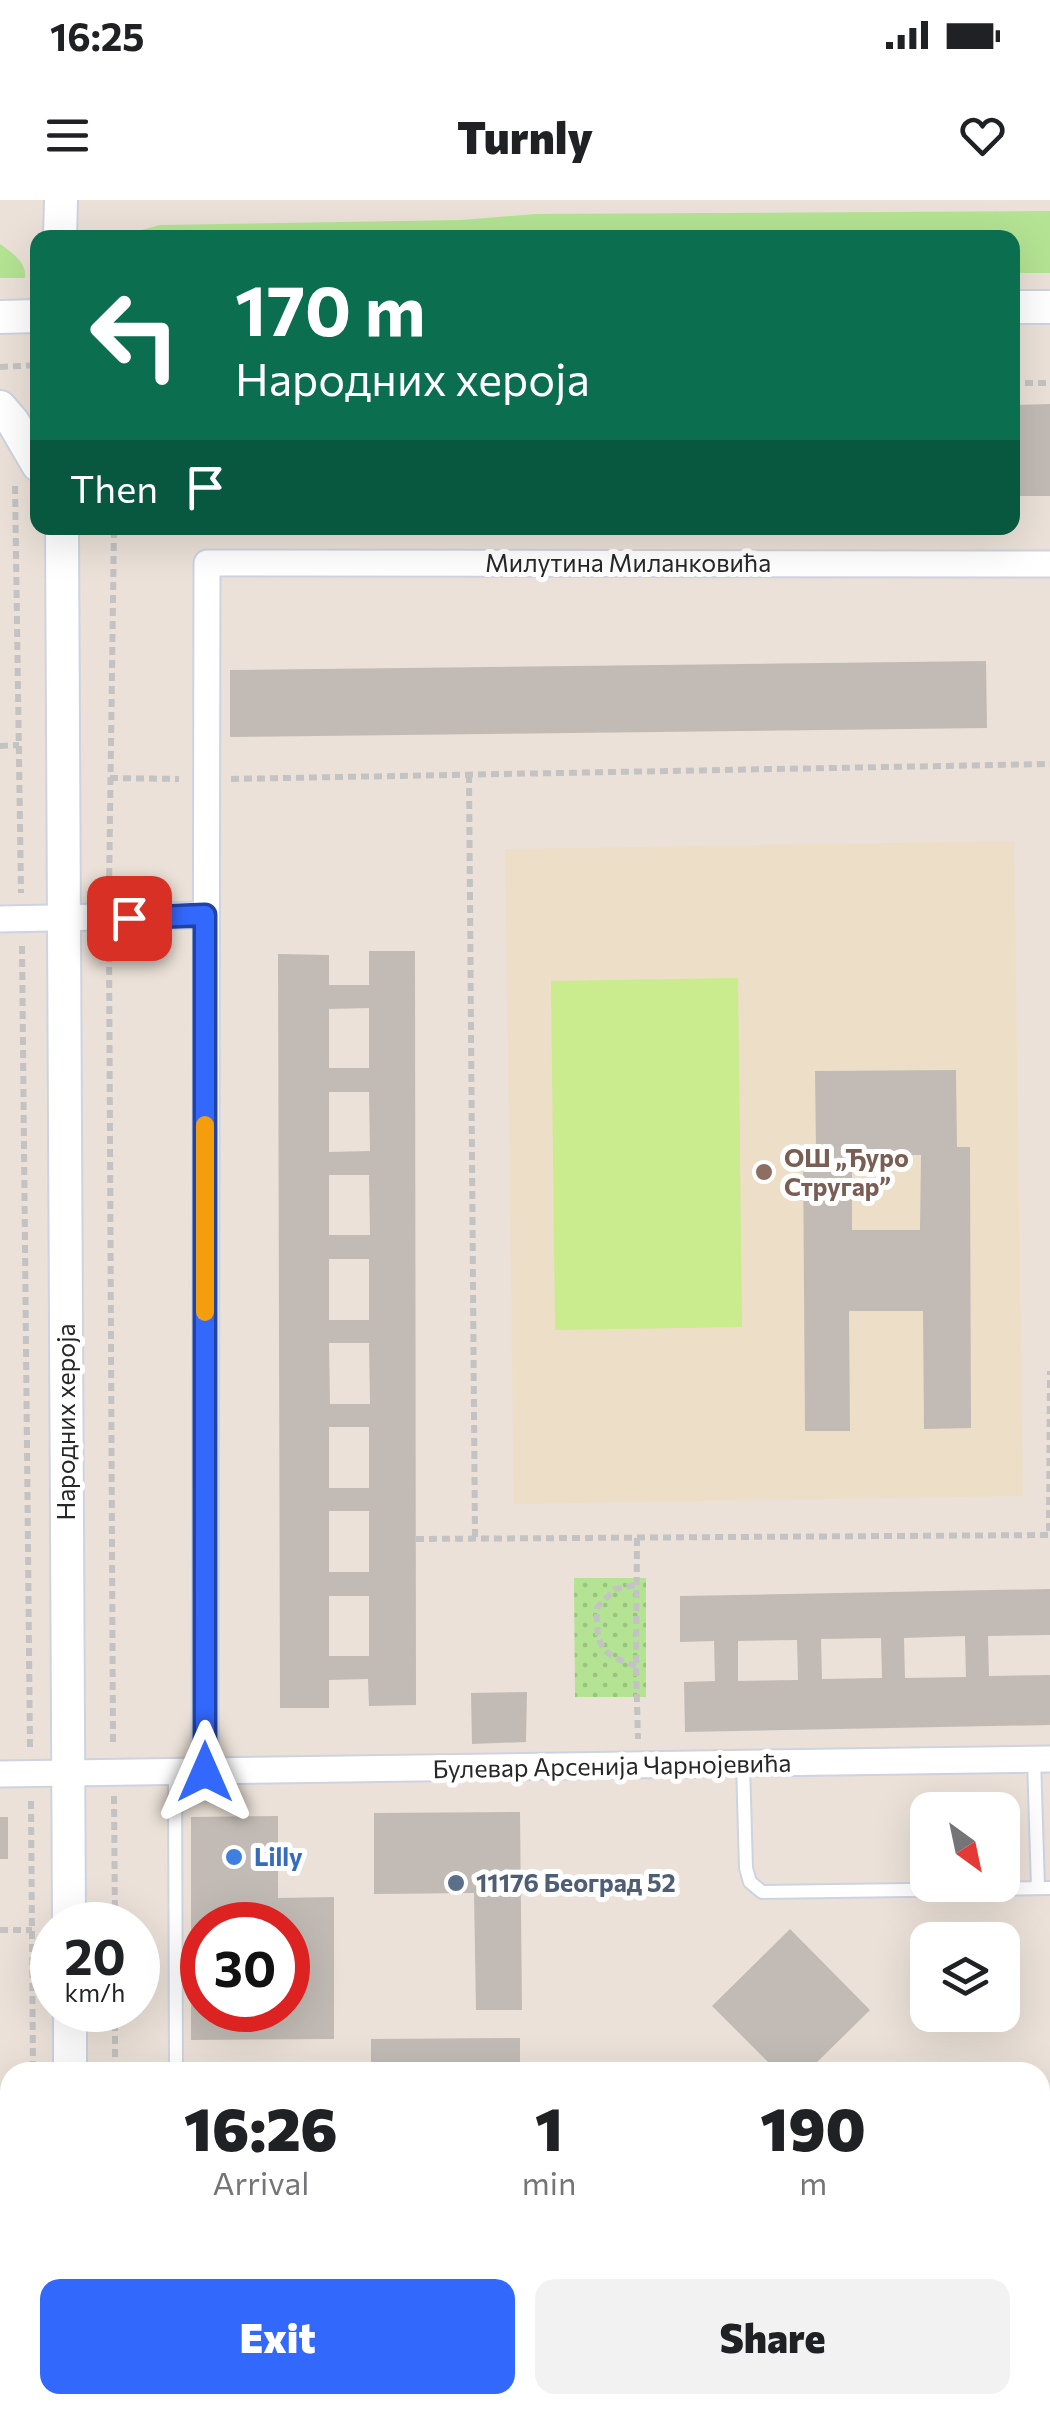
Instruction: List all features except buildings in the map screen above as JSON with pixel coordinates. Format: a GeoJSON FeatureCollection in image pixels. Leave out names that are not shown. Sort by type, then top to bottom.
{"type":"FeatureCollection","features":[{"type":"Feature","properties":{"kind":"street"},"geometry":{"type":"LineString","coordinates":[[60,200],[60,230]]}},
{"type":"Feature","properties":{"kind":"street"},"geometry":{"type":"LineString","coordinates":[[1020,307],[1050,307]]}},
{"type":"Feature","properties":{"kind":"street"},"geometry":{"type":"LineString","coordinates":[[0,317],[30,316]]}},
{"type":"Feature","properties":{"kind":"street"},"geometry":{"type":"LineString","coordinates":[[0,407],[13,422],[26,473]]}},
{"type":"Feature","properties":{"kind":"street","name":"Народних хероја"},"geometry":{"type":"LineString","coordinates":[[62,535],[69,1902]]}},
{"type":"Feature","properties":{"kind":"street","name":"Милутина Миланковића"},"geometry":{"type":"LineString","coordinates":[[206,779],[207,563],[1050,564]]}},
{"type":"Feature","properties":{"kind":"street"},"geometry":{"type":"LineString","coordinates":[[205,1772],[206,779]]}},
{"type":"Feature","properties":{"kind":"street"},"geometry":{"type":"LineString","coordinates":[[11,919],[205,915]]}},
{"type":"Feature","properties":{"kind":"street","name":"Булевар Арсенија Чарнојевића"},"geometry":{"type":"LineString","coordinates":[[0,1774],[1042,1759]]}},
{"type":"Feature","properties":{"kind":"street"},"geometry":{"type":"LineString","coordinates":[[70,2032],[70,2062]]}},
{"type":"Feature","properties":{"kind":"lane"},"geometry":{"type":"LineString","coordinates":[[743,1764],[746,1868],[750,1882],[762,1892],[1044,1888],[1042,1759]]}},
{"type":"Feature","properties":{"kind":"lane"},"geometry":{"type":"LineString","coordinates":[[174,1773],[176,2062]]}},
{"type":"Feature","properties":{"kind":"path"},"geometry":{"type":"LineString","coordinates":[[0,368],[30,366]]}},
{"type":"Feature","properties":{"kind":"path"},"geometry":{"type":"LineString","coordinates":[[1020,384],[1050,383]]}},
{"type":"Feature","properties":{"kind":"path"},"geometry":{"type":"LineString","coordinates":[[26,473],[11,919],[32,1902]]}},
{"type":"Feature","properties":{"kind":"path"},"geometry":{"type":"LineString","coordinates":[[114,535],[109,918],[114,1902]]}},
{"type":"Feature","properties":{"kind":"path"},"geometry":{"type":"LineString","coordinates":[[0,746],[18,745]]}},
{"type":"Feature","properties":{"kind":"path"},"geometry":{"type":"LineString","coordinates":[[110,778],[1050,764]]}},
{"type":"Feature","properties":{"kind":"path"},"geometry":{"type":"LineString","coordinates":[[469,774],[475,1539]]}},
{"type":"Feature","properties":{"kind":"path"},"geometry":{"type":"LineString","coordinates":[[97,854],[110,854]]}},
{"type":"Feature","properties":{"kind":"path"},"geometry":{"type":"LineString","coordinates":[[98,1006],[110,1007]]}},
{"type":"Feature","properties":{"kind":"path"},"geometry":{"type":"LineString","coordinates":[[416,1539],[1049,1535],[1050,1371]]}},
{"type":"Feature","properties":{"kind":"path"},"geometry":{"type":"LineString","coordinates":[[638,1538],[638,1766]]}},
{"type":"Feature","properties":{"kind":"path"},"geometry":{"type":"LineString","coordinates":[[636,1584],[615,1589],[596,1608],[596,1636],[611,1658],[636,1666]]}},
{"type":"Feature","properties":{"kind":"path"},"geometry":{"type":"LineString","coordinates":[[0,1930],[30,1930]]}},
{"type":"Feature","properties":{"kind":"path"},"geometry":{"type":"LineString","coordinates":[[33,2032],[34,2062]]}},
{"type":"Feature","properties":{"kind":"path"},"geometry":{"type":"LineString","coordinates":[[115,2032],[116,2062]]}},
{"type":"Feature","properties":{"kind":"shaded area","name":"ОШ „Ђуро Стругар”"},"geometry":{"type":"Polygon","coordinates":[[[1014,841],[1023,1496],[514,1504],[505,849],[1014,841]]]}},
{"type":"Feature","properties":{"kind":"green space"},"geometry":{"type":"Polygon","coordinates":[[[1050,211],[1050,273],[1020,273],[1020,230],[141,230],[160,225],[461,220],[536,214],[1050,211]]]}},
{"type":"Feature","properties":{"kind":"green space"},"geometry":{"type":"Polygon","coordinates":[[[0,244],[21,263],[25,278],[0,278],[0,244]]]}},
{"type":"Feature","properties":{"kind":"green space"},"geometry":{"type":"Polygon","coordinates":[[[738,978],[742,1327],[555,1330],[551,981],[738,978]]]}},
{"type":"Feature","properties":{"kind":"green space"},"geometry":{"type":"Polygon","coordinates":[[[574,1578],[646,1578],[646,1697],[575,1697],[574,1578]]]}},
{"type":"Feature","properties":{"kind":"slow traffic"},"geometry":{"type":"LineString","coordinates":[[205,1125],[205,1312]]}},
{"type":"Feature","properties":{"kind":"place","name":"ОШ „Ђуро Стругар”"},"geometry":{"type":"Point","coordinates":[764,1172]}},
{"type":"Feature","properties":{"kind":"place","name":"Lilly"},"geometry":{"type":"Point","coordinates":[234,1857]}},
{"type":"Feature","properties":{"kind":"place","name":"11176 Београд 52"},"geometry":{"type":"Point","coordinates":[456,1883]}},
{"type":"Feature","properties":{"kind":"route"},"geometry":{"type":"LineString","coordinates":[[129,918],[205,915],[205,1772]]}}]}
